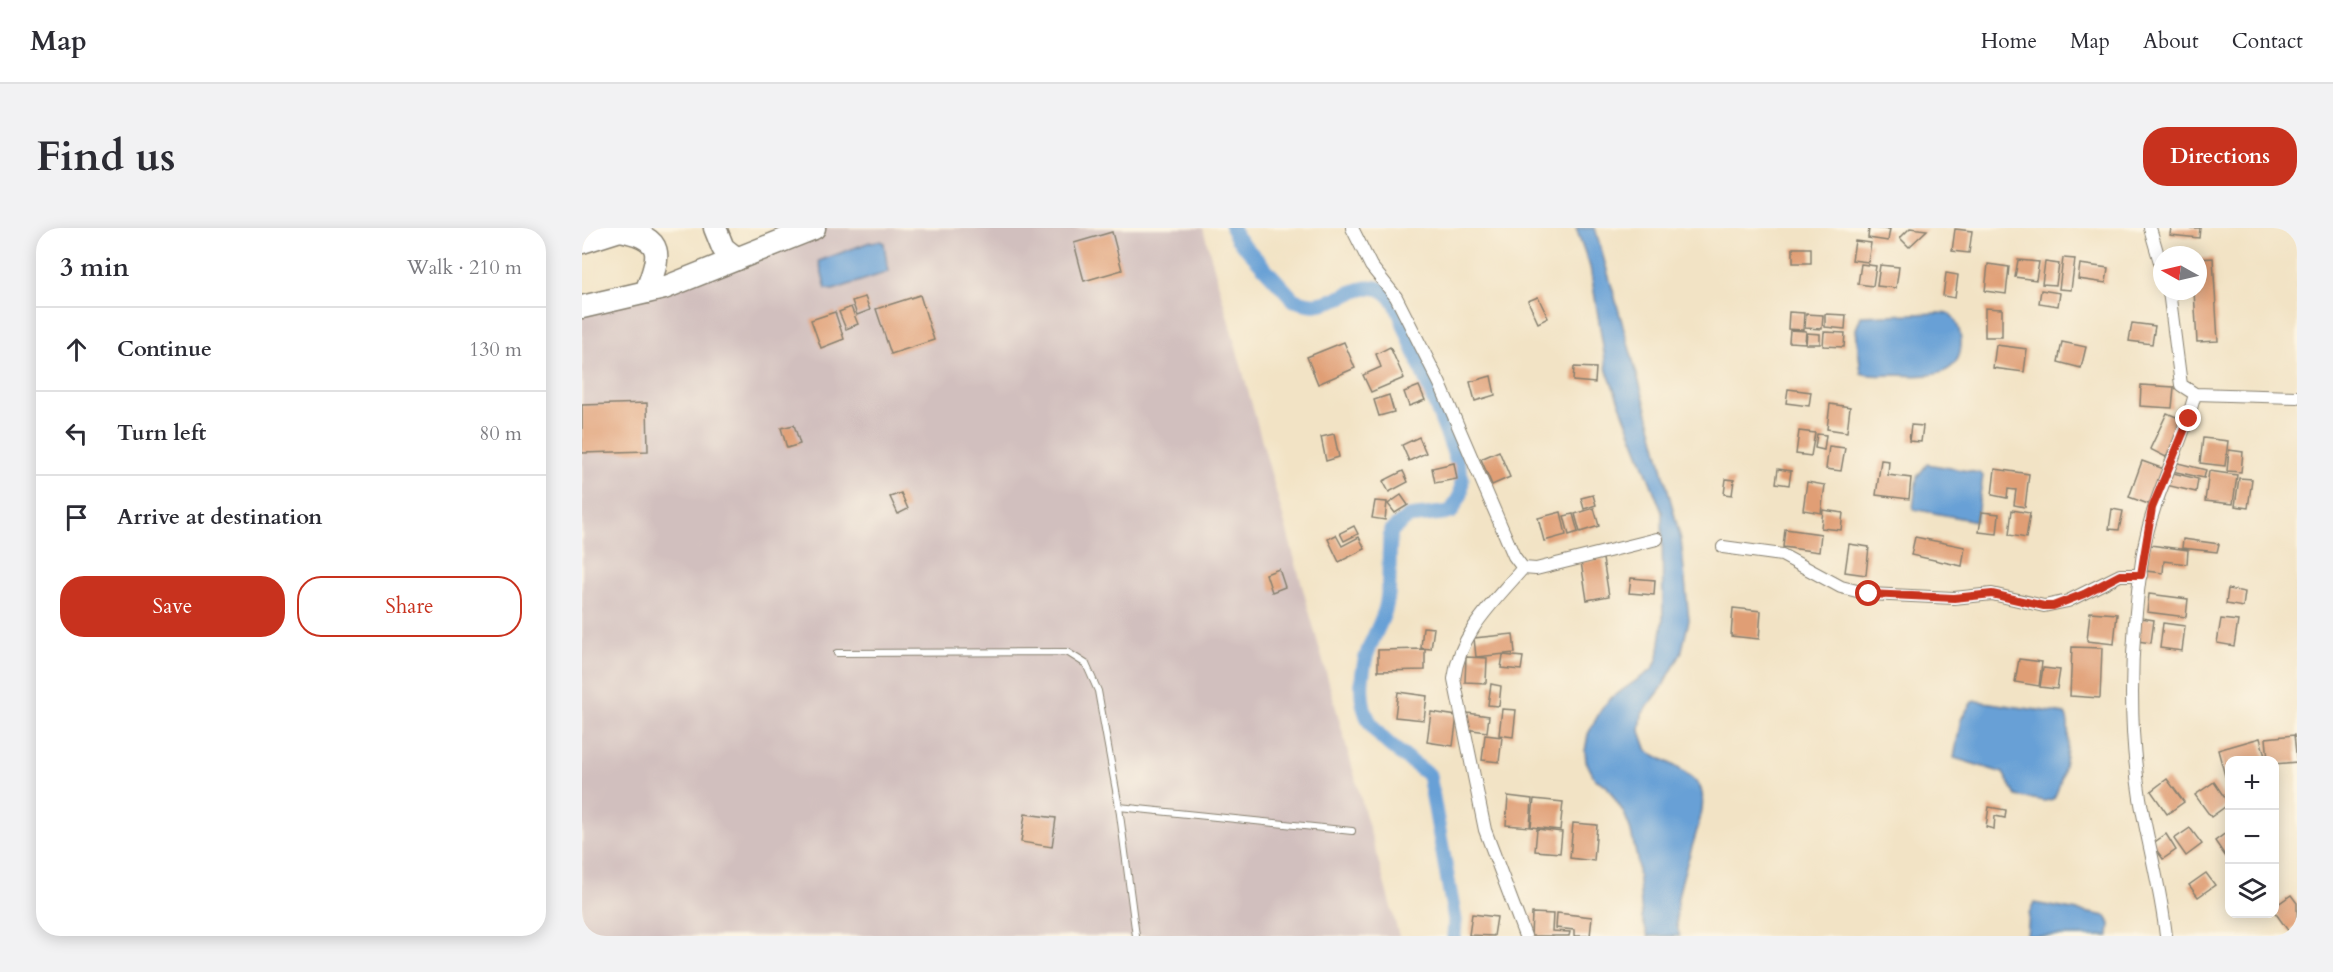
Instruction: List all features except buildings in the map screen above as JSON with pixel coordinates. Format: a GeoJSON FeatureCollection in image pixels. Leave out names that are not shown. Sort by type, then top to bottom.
{"type":"FeatureCollection","features":[{"type":"Feature","properties":{"kind":"highway"},"geometry":{"type":"LineString","coordinates":[[715,228],[723,248],[737,259]]}},
{"type":"Feature","properties":{"kind":"highway"},"geometry":{"type":"LineString","coordinates":[[582,307],[664,288],[814,228]]}},
{"type":"Feature","properties":{"kind":"highway"},"geometry":{"type":"LineString","coordinates":[[582,243],[623,229],[641,234],[652,241],[657,253],[646,292]]}},
{"type":"Feature","properties":{"kind":"street"},"geometry":{"type":"LineString","coordinates":[[1352,228],[1371,266],[1396,297],[1440,384],[1514,556],[1523,568],[1536,569],[1657,539]]}},
{"type":"Feature","properties":{"kind":"street"},"geometry":{"type":"LineString","coordinates":[[2150,228],[2155,246]]}},
{"type":"Feature","properties":{"kind":"street"},"geometry":{"type":"LineString","coordinates":[[2170,300],[2181,385],[2195,394],[2297,397]]}},
{"type":"Feature","properties":{"kind":"street"},"geometry":{"type":"LineString","coordinates":[[2166,936],[2140,797],[2130,696],[2141,575],[2152,508],[2180,445],[2195,394]]}},
{"type":"Feature","properties":{"kind":"street"},"geometry":{"type":"LineString","coordinates":[[1723,547],[1782,555],[1841,587],[1869,594],[1954,598],[1992,594],[2044,606],[2068,601],[2120,575],[2141,575]]}},
{"type":"Feature","properties":{"kind":"street"},"geometry":{"type":"LineString","coordinates":[[1523,568],[1474,625],[1457,658],[1454,679],[1485,830],[1524,936]]}},
{"type":"Feature","properties":{"kind":"lane"},"geometry":{"type":"LineString","coordinates":[[837,653],[1067,652],[1086,664],[1098,691],[1119,807],[1136,936]]}},
{"type":"Feature","properties":{"kind":"lane"},"geometry":{"type":"LineString","coordinates":[[1119,807],[1352,831]]}},
{"type":"Feature","properties":{"kind":"shaded area"},"geometry":{"type":"Polygon","coordinates":[[[800,228],[1203,228],[1399,936],[582,936],[582,307],[800,228]]]}},
{"type":"Feature","properties":{"kind":"water"},"geometry":{"type":"Polygon","coordinates":[[[1576,228],[1595,228],[1646,406],[1681,540],[1689,620],[1681,654],[1661,689],[1642,714],[1640,731],[1647,751],[1687,774],[1698,784],[1703,796],[1702,812],[1678,897],[1676,918],[1680,936],[1648,936],[1642,918],[1637,858],[1630,828],[1624,813],[1606,785],[1595,779],[1586,761],[1588,734],[1602,708],[1612,697],[1653,669],[1658,657],[1663,621],[1662,512],[1607,371],[1590,267],[1576,228]]]}},
{"type":"Feature","properties":{"kind":"water"},"geometry":{"type":"Polygon","coordinates":[[[870,242],[884,243],[888,272],[833,290],[826,289],[819,261],[870,242]]]}},
{"type":"Feature","properties":{"kind":"water"},"geometry":{"type":"Polygon","coordinates":[[[1950,314],[1961,336],[1960,353],[1955,363],[1948,369],[1939,373],[1916,376],[1861,373],[1856,329],[1861,316],[1950,314]]]}},
{"type":"Feature","properties":{"kind":"water"},"geometry":{"type":"Polygon","coordinates":[[[1927,464],[1980,473],[1983,476],[1976,521],[1913,509],[1917,477],[1927,464]]]}},
{"type":"Feature","properties":{"kind":"water"},"geometry":{"type":"Polygon","coordinates":[[[1972,702],[2065,714],[2068,743],[2060,783],[2053,799],[2045,801],[2016,796],[2003,773],[1954,758],[1961,719],[1972,702]]]}},
{"type":"Feature","properties":{"kind":"water"},"geometry":{"type":"Polygon","coordinates":[[[2034,903],[2106,916],[2110,924],[2109,936],[2027,936],[2029,914],[2034,903]]]}},
{"type":"Feature","properties":{"kind":"waterway"},"geometry":{"type":"LineString","coordinates":[[1232,228],[1237,238],[1294,300],[1317,304],[1369,288],[1378,289],[1387,294],[1396,304],[1462,478],[1461,494],[1451,512],[1408,517],[1391,531],[1387,601],[1367,654],[1362,683],[1362,701],[1367,717],[1375,730],[1398,752],[1429,775],[1455,920],[1454,936]]}},
{"type":"Feature","properties":{"kind":"route"},"geometry":{"type":"LineString","coordinates":[[1869,594],[1954,598],[1992,594],[2053,606],[2084,594],[2120,575],[2141,575],[2152,508],[2189,419]]}}]}
